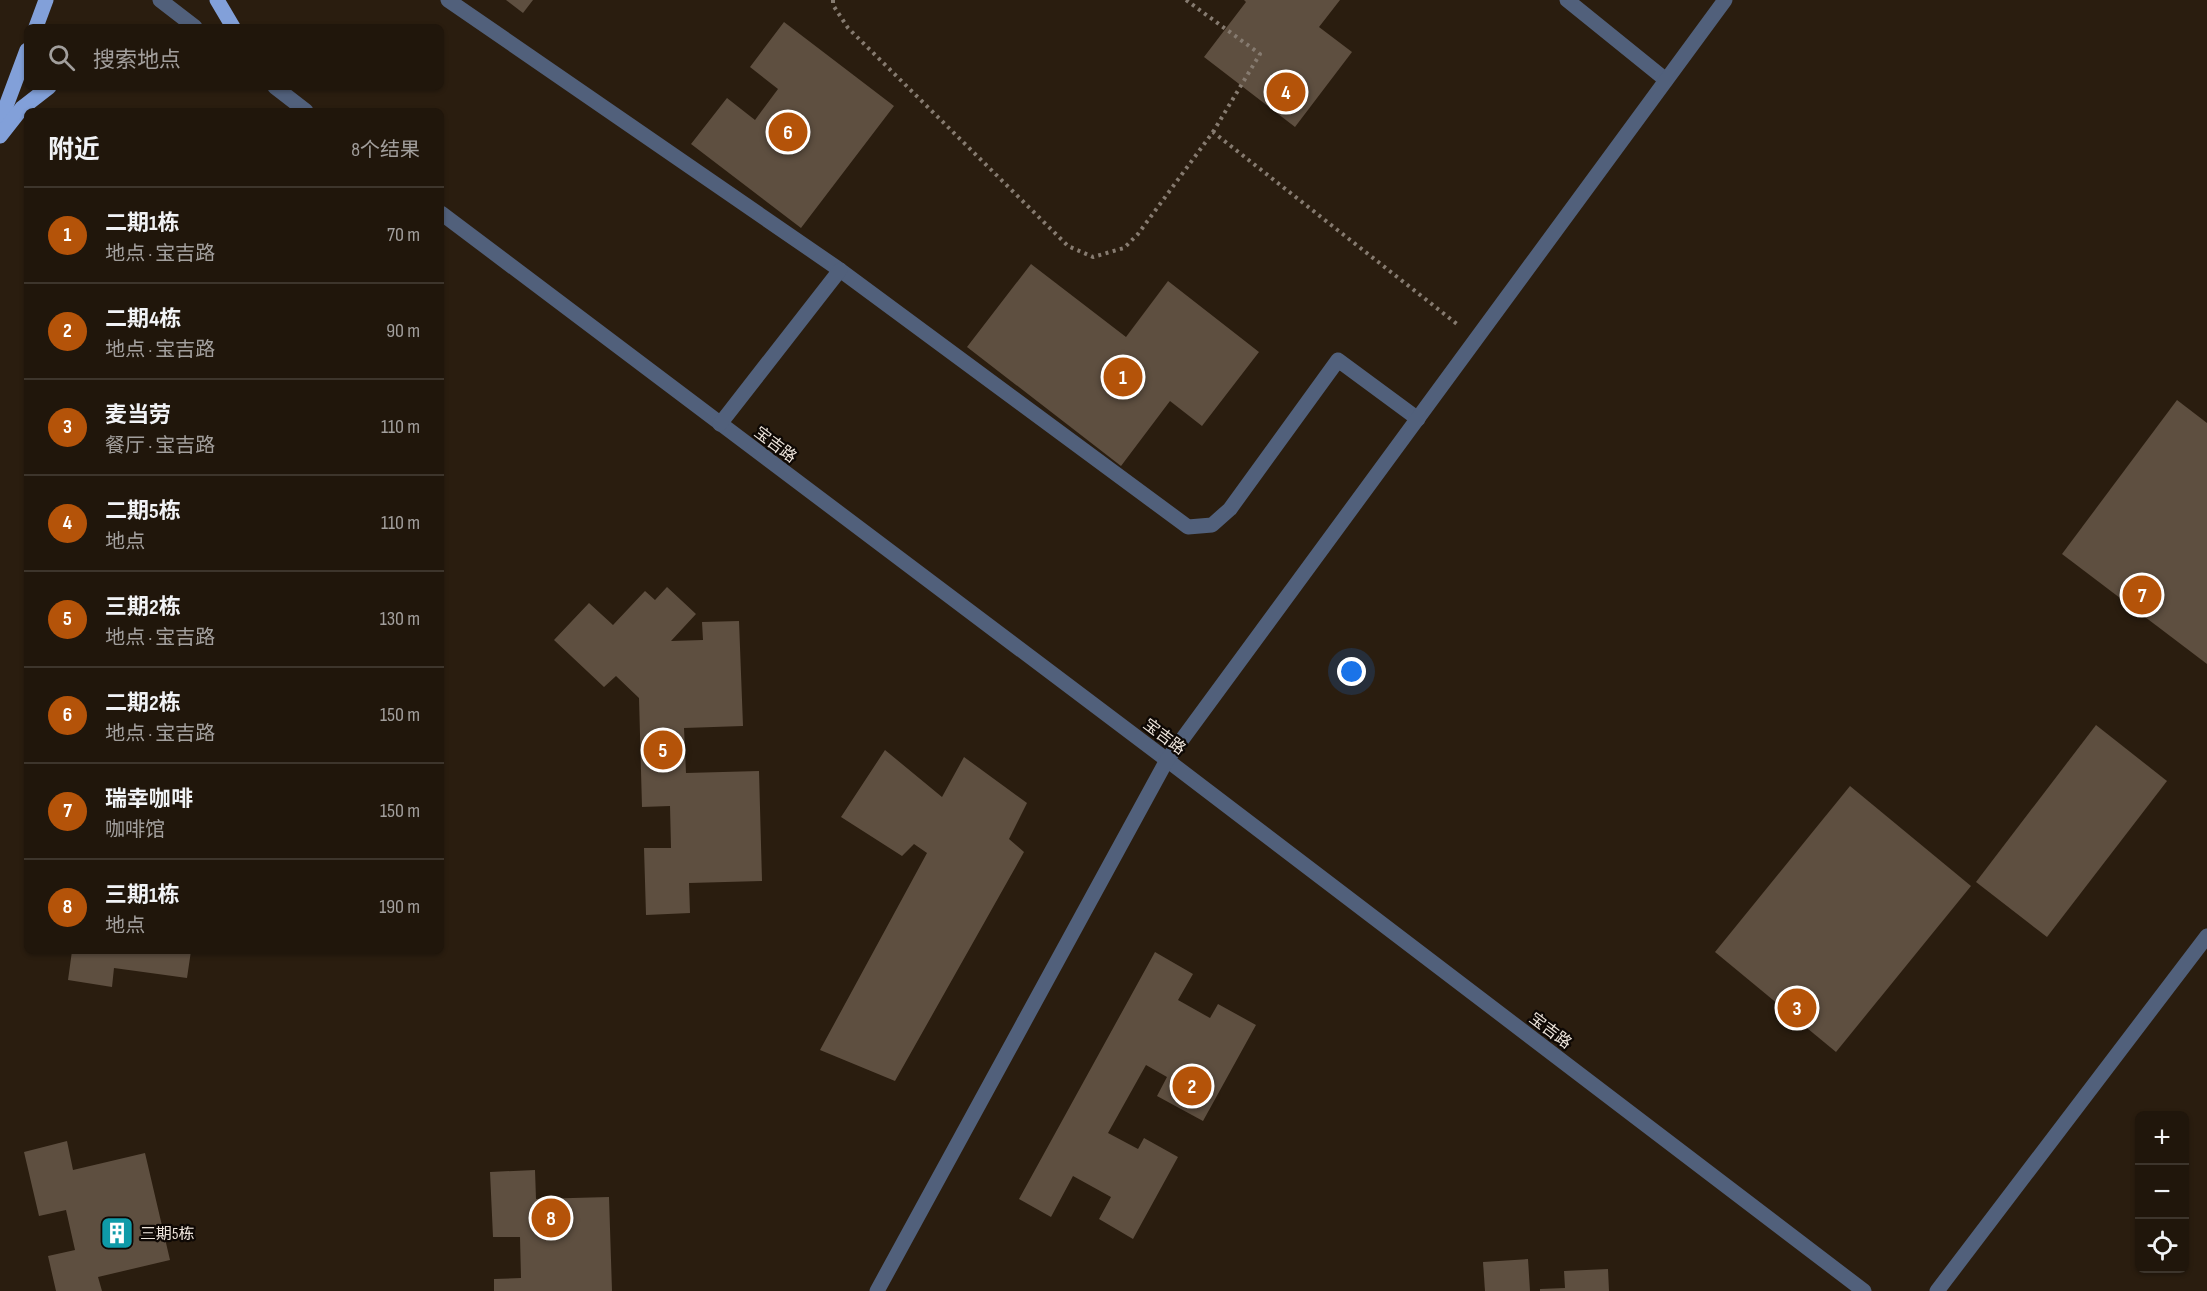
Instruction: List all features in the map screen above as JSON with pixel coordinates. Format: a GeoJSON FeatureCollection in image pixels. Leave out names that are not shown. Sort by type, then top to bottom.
{"type":"FeatureCollection","features":[{"type":"Feature","properties":{"kind":"main road"},"geometry":{"type":"LineString","coordinates":[[37,24],[46,0]]}},
{"type":"Feature","properties":{"kind":"main road"},"geometry":{"type":"LineString","coordinates":[[217,0],[231,24]]}},
{"type":"Feature","properties":{"kind":"main road"},"geometry":{"type":"LineString","coordinates":[[0,122],[24,58]]}},
{"type":"Feature","properties":{"kind":"main road"},"geometry":{"type":"LineString","coordinates":[[0,136],[22,108],[45,90]]}},
{"type":"Feature","properties":{"kind":"street"},"geometry":{"type":"LineString","coordinates":[[160,0],[191,24]]}},
{"type":"Feature","properties":{"kind":"street"},"geometry":{"type":"LineString","coordinates":[[448,0],[840,270],[1188,527],[1212,525],[1230,509],[1338,360],[1418,419]]}},
{"type":"Feature","properties":{"kind":"street"},"geometry":{"type":"LineString","coordinates":[[1567,0],[1666,80]]}},
{"type":"Feature","properties":{"kind":"street"},"geometry":{"type":"LineString","coordinates":[[877,1291],[1167,760],[1725,0]]}},
{"type":"Feature","properties":{"kind":"street"},"geometry":{"type":"LineString","coordinates":[[279,90],[302,108]]}},
{"type":"Feature","properties":{"kind":"street","name":"宝吉路"},"geometry":{"type":"LineString","coordinates":[[444,215],[1167,760],[1864,1291]]}},
{"type":"Feature","properties":{"kind":"street"},"geometry":{"type":"LineString","coordinates":[[720,424],[840,270]]}},
{"type":"Feature","properties":{"kind":"street"},"geometry":{"type":"LineString","coordinates":[[1937,1291],[2207,936]]}},
{"type":"Feature","properties":{"kind":"path"},"geometry":{"type":"LineString","coordinates":[[833,0],[833,5],[848,28],[1059,238],[1068,246],[1093,257],[1124,248],[1138,234],[1213,132],[1260,54],[1186,0]]}},
{"type":"Feature","properties":{"kind":"path"},"geometry":{"type":"LineString","coordinates":[[1213,132],[1476,339]]}},
{"type":"Feature","properties":{"kind":"building"},"geometry":{"type":"Polygon","coordinates":[[[506,0],[533,0],[523,13],[506,0]]]}},
{"type":"Feature","properties":{"kind":"building"},"geometry":{"type":"Polygon","coordinates":[[[1244,0],[1340,0],[1319,27],[1352,52],[1295,127],[1204,57],[1246,2],[1244,0]]]}},
{"type":"Feature","properties":{"kind":"building"},"geometry":{"type":"Polygon","coordinates":[[[784,22],[894,106],[801,228],[691,144],[727,98],[755,120],[778,89],[750,67],[784,22]]]}},
{"type":"Feature","properties":{"kind":"building"},"geometry":{"type":"Polygon","coordinates":[[[1031,264],[1126,337],[1168,281],[1259,352],[1202,426],[1170,401],[1121,466],[967,347],[1031,264]]]}},
{"type":"Feature","properties":{"kind":"building"},"geometry":{"type":"Polygon","coordinates":[[[2177,400],[2207,423],[2207,664],[2062,554],[2177,400]]]}},
{"type":"Feature","properties":{"kind":"building"},"geometry":{"type":"Polygon","coordinates":[[[667,587],[696,614],[671,641],[703,640],[702,622],[739,621],[743,726],[684,728],[686,773],[759,771],[762,881],[689,883],[690,913],[646,915],[644,848],[671,848],[670,806],[642,807],[639,698],[616,676],[604,687],[554,640],[589,603],[613,625],[645,591],[655,600],[667,587]]]}},
{"type":"Feature","properties":{"kind":"building"},"geometry":{"type":"Polygon","coordinates":[[[2096,725],[2167,781],[2047,937],[1976,882],[2096,725]]]}},
{"type":"Feature","properties":{"kind":"building"},"geometry":{"type":"Polygon","coordinates":[[[885,750],[942,797],[964,757],[1027,803],[1009,839],[1024,852],[895,1081],[820,1050],[927,853],[914,844],[902,856],[841,817],[885,750]]]}},
{"type":"Feature","properties":{"kind":"building"},"geometry":{"type":"Polygon","coordinates":[[[1850,786],[1971,886],[1836,1052],[1715,952],[1850,786]]]}},
{"type":"Feature","properties":{"kind":"building"},"geometry":{"type":"Polygon","coordinates":[[[1155,952],[1193,974],[1178,1000],[1210,1018],[1218,1004],[1256,1025],[1203,1121],[1157,1096],[1167,1077],[1146,1065],[1108,1133],[1138,1149],[1144,1138],[1178,1157],[1133,1239],[1099,1219],[1111,1197],[1073,1176],[1051,1217],[1019,1199],[1155,952]]]}},
{"type":"Feature","properties":{"kind":"building"},"geometry":{"type":"Polygon","coordinates":[[[72,954],[191,954],[187,978],[114,968],[112,987],[68,980],[72,954]]]}},
{"type":"Feature","properties":{"kind":"building","name":"三期5栋"},"geometry":{"type":"Polygon","coordinates":[[[67,1141],[73,1170],[145,1153],[170,1260],[98,1277],[102,1291],[56,1291],[48,1256],[75,1250],[66,1210],[39,1216],[24,1152],[67,1141]]]}},
{"type":"Feature","properties":{"kind":"building"},"geometry":{"type":"Polygon","coordinates":[[[535,1170],[536,1199],[609,1197],[612,1291],[494,1291],[494,1279],[521,1278],[520,1237],[493,1237],[490,1172],[535,1170]]]}},
{"type":"Feature","properties":{"kind":"building"},"geometry":{"type":"Polygon","coordinates":[[[1528,1259],[1530,1291],[1485,1291],[1483,1262],[1528,1259]]]}},
{"type":"Feature","properties":{"kind":"building"},"geometry":{"type":"Polygon","coordinates":[[[1608,1269],[1609,1291],[1540,1291],[1540,1289],[1565,1288],[1564,1271],[1608,1269]]]}},
{"type":"Feature","properties":{"kind":"place","name":"二期5栋"},"geometry":{"type":"Point","coordinates":[1286,92]}},
{"type":"Feature","properties":{"kind":"place","name":"二期2栋"},"geometry":{"type":"Point","coordinates":[788,132]}},
{"type":"Feature","properties":{"kind":"place","name":"二期1栋"},"geometry":{"type":"Point","coordinates":[1123,377]}},
{"type":"Feature","properties":{"kind":"place","name":"瑞幸咖啡"},"geometry":{"type":"Point","coordinates":[2142,595]}},
{"type":"Feature","properties":{"kind":"place","name":"三期2栋"},"geometry":{"type":"Point","coordinates":[663,750]}},
{"type":"Feature","properties":{"kind":"place","name":"麦当劳"},"geometry":{"type":"Point","coordinates":[1797,1008]}},
{"type":"Feature","properties":{"kind":"place","name":"二期4栋"},"geometry":{"type":"Point","coordinates":[1192,1086]}},
{"type":"Feature","properties":{"kind":"place","name":"三期1栋"},"geometry":{"type":"Point","coordinates":[551,1218]}},
{"type":"Feature","properties":{"kind":"place","name":"三期5栋"},"geometry":{"type":"Point","coordinates":[117,1233]}}]}
